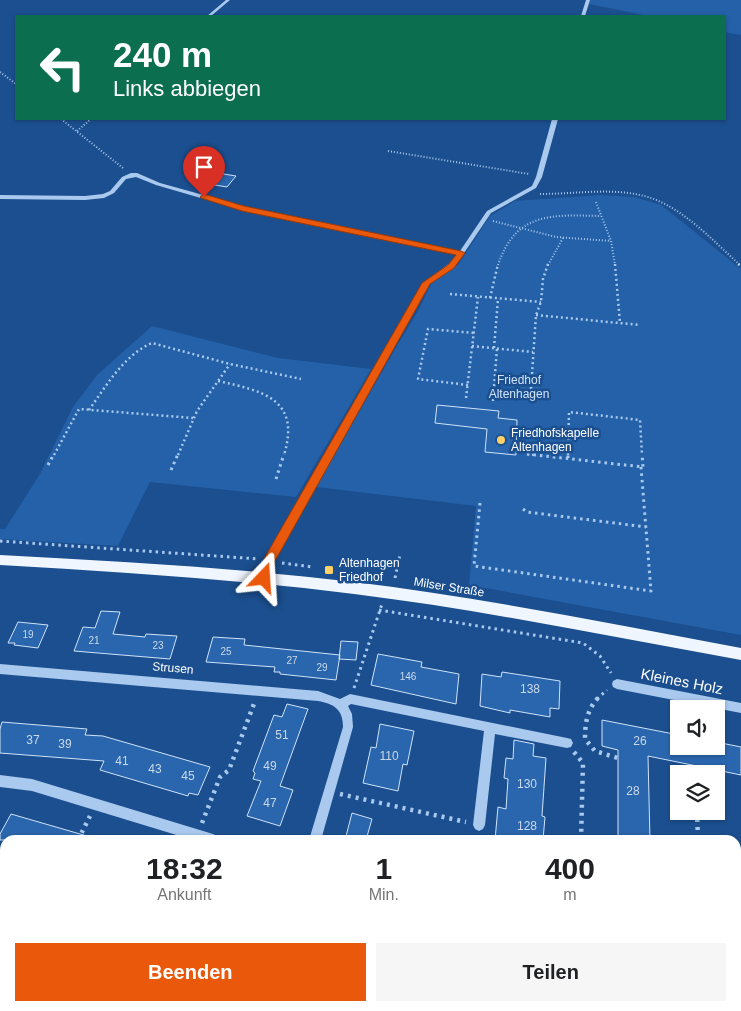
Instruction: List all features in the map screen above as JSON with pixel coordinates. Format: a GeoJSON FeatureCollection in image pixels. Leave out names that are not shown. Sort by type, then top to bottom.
{"type":"FeatureCollection","features":[{"type":"Feature","properties":{"kind":"main road","name":"Milser Straße"},"geometry":{"type":"LineString","coordinates":[[0,560],[264,578],[387,592],[741,654]]}},
{"type":"Feature","properties":{"kind":"street"},"geometry":{"type":"LineString","coordinates":[[210,15],[228,0]]}},
{"type":"Feature","properties":{"kind":"street"},"geometry":{"type":"LineString","coordinates":[[583,15],[588,0]]}},
{"type":"Feature","properties":{"kind":"street"},"geometry":{"type":"LineString","coordinates":[[264,578],[270,560],[426,283],[451,266],[489,212],[511,198],[530,191],[534,187],[540,176],[555,120]]}},
{"type":"Feature","properties":{"kind":"street"},"geometry":{"type":"LineString","coordinates":[[0,197],[86,198],[104,196],[131,175],[137,175],[158,184],[242,208],[461,253]]}},
{"type":"Feature","properties":{"kind":"street","name":"Strusen"},"geometry":{"type":"LineString","coordinates":[[0,669],[318,696],[567,743]]}},
{"type":"Feature","properties":{"kind":"street","name":"Kleines Holz"},"geometry":{"type":"LineString","coordinates":[[617,684],[741,708]]}},
{"type":"Feature","properties":{"kind":"street"},"geometry":{"type":"LineString","coordinates":[[317,835],[348,727],[349,720],[346,702]]}},
{"type":"Feature","properties":{"kind":"street"},"geometry":{"type":"LineString","coordinates":[[479,825],[490,727]]}},
{"type":"Feature","properties":{"kind":"street"},"geometry":{"type":"LineString","coordinates":[[0,781],[32,785],[197,835]]}},
{"type":"Feature","properties":{"kind":"path"},"geometry":{"type":"LineString","coordinates":[[0,72],[15,83]]}},
{"type":"Feature","properties":{"kind":"path"},"geometry":{"type":"LineString","coordinates":[[62,120],[131,175]]}},
{"type":"Feature","properties":{"kind":"path"},"geometry":{"type":"LineString","coordinates":[[77,131],[90,120]]}},
{"type":"Feature","properties":{"kind":"path"},"geometry":{"type":"LineString","coordinates":[[388,151],[540,176]]}},
{"type":"Feature","properties":{"kind":"path"},"geometry":{"type":"LineString","coordinates":[[530,191],[540,195],[600,193],[640,195],[654,199],[690,223],[741,266]]}},
{"type":"Feature","properties":{"kind":"path"},"geometry":{"type":"LineString","coordinates":[[596,202],[611,241],[618,280],[620,323]]}},
{"type":"Feature","properties":{"kind":"path"},"geometry":{"type":"LineString","coordinates":[[490,298],[498,262],[506,245],[521,228],[548,216],[601,216]]}},
{"type":"Feature","properties":{"kind":"path"},"geometry":{"type":"LineString","coordinates":[[483,218],[563,238],[611,241]]}},
{"type":"Feature","properties":{"kind":"path"},"geometry":{"type":"LineString","coordinates":[[531,390],[536,315],[541,302],[543,279],[563,238]]}},
{"type":"Feature","properties":{"kind":"path"},"geometry":{"type":"LineString","coordinates":[[450,294],[541,302]]}},
{"type":"Feature","properties":{"kind":"path"},"geometry":{"type":"LineString","coordinates":[[466,398],[478,297]]}},
{"type":"Feature","properties":{"kind":"path"},"geometry":{"type":"LineString","coordinates":[[493,401],[498,298]]}},
{"type":"Feature","properties":{"kind":"path"},"geometry":{"type":"LineString","coordinates":[[536,315],[640,325]]}},
{"type":"Feature","properties":{"kind":"path"},"geometry":{"type":"LineString","coordinates":[[468,385],[418,379],[428,328],[474,333]]}},
{"type":"Feature","properties":{"kind":"path"},"geometry":{"type":"LineString","coordinates":[[89,410],[104,388],[145,344],[152,343],[230,364],[301,379]]}},
{"type":"Feature","properties":{"kind":"path"},"geometry":{"type":"LineString","coordinates":[[472,346],[533,352]]}},
{"type":"Feature","properties":{"kind":"path"},"geometry":{"type":"LineString","coordinates":[[171,470],[193,418],[230,364]]}},
{"type":"Feature","properties":{"kind":"path"},"geometry":{"type":"LineString","coordinates":[[218,381],[256,390],[269,397],[285,412],[288,421],[288,435],[276,479]]}},
{"type":"Feature","properties":{"kind":"path"},"geometry":{"type":"LineString","coordinates":[[48,465],[80,409],[193,418]]}},
{"type":"Feature","properties":{"kind":"path"},"geometry":{"type":"LineString","coordinates":[[480,503],[474,566],[651,591],[641,467],[643,467],[640,420],[569,412],[568,458]]}},
{"type":"Feature","properties":{"kind":"path"},"geometry":{"type":"LineString","coordinates":[[527,454],[641,467]]}},
{"type":"Feature","properties":{"kind":"path"},"geometry":{"type":"LineString","coordinates":[[523,508],[527,512],[646,527]]}},
{"type":"Feature","properties":{"kind":"path"},"geometry":{"type":"LineString","coordinates":[[0,541],[270,560],[316,568]]}},
{"type":"Feature","properties":{"kind":"path"},"geometry":{"type":"LineString","coordinates":[[387,592],[395,578],[400,554]]}},
{"type":"Feature","properties":{"kind":"path"},"geometry":{"type":"LineString","coordinates":[[385,577],[395,578]]}},
{"type":"Feature","properties":{"kind":"path"},"geometry":{"type":"LineString","coordinates":[[346,702],[379,610],[583,643],[596,650],[604,659],[617,684],[601,695],[590,708],[586,715],[585,739],[594,751],[604,756],[621,759]]}},
{"type":"Feature","properties":{"kind":"path"},"geometry":{"type":"LineString","coordinates":[[197,835],[220,777],[228,770],[259,691]]}},
{"type":"Feature","properties":{"kind":"path"},"geometry":{"type":"LineString","coordinates":[[567,743],[583,763],[581,835]]}},
{"type":"Feature","properties":{"kind":"path"},"geometry":{"type":"LineString","coordinates":[[330,792],[479,825]]}},
{"type":"Feature","properties":{"kind":"path"},"geometry":{"type":"LineString","coordinates":[[80,835],[95,804]]}},
{"type":"Feature","properties":{"kind":"path"},"geometry":{"type":"LineString","coordinates":[[697,820],[698,835]]}},
{"type":"Feature","properties":{"kind":"green space"},"geometry":{"type":"Polygon","coordinates":[[[590,0],[741,0],[741,35],[726,32],[726,15],[643,15],[589,4],[590,0]]]}},
{"type":"Feature","properties":{"kind":"green space","name":"Friedhof Altenhagen"},"geometry":{"type":"Polygon","coordinates":[[[601,195],[635,197],[661,205],[741,269],[741,635],[469,585],[476,506],[316,487],[418,311],[432,282],[458,265],[490,216],[515,201],[601,195]]]}},
{"type":"Feature","properties":{"kind":"green space"},"geometry":{"type":"Polygon","coordinates":[[[152,326],[278,358],[371,369],[296,497],[150,482],[118,546],[0,539],[0,529],[5,529],[40,474],[73,407],[97,375],[152,326]]]}},
{"type":"Feature","properties":{"kind":"building"},"geometry":{"type":"Polygon","coordinates":[[[193,169],[236,176],[227,187],[191,181],[193,169]]]}},
{"type":"Feature","properties":{"kind":"building"},"geometry":{"type":"Polygon","coordinates":[[[437,405],[499,411],[498,418],[517,420],[516,455],[485,452],[487,429],[435,423],[437,405]]]}},
{"type":"Feature","properties":{"kind":"building"},"geometry":{"type":"Polygon","coordinates":[[[101,611],[120,612],[113,634],[145,637],[146,634],[177,636],[170,659],[74,651],[83,627],[95,628],[101,611]]]}},
{"type":"Feature","properties":{"kind":"building"},"geometry":{"type":"Polygon","coordinates":[[[18,622],[48,625],[38,648],[8,643],[18,622]]]}},
{"type":"Feature","properties":{"kind":"building"},"geometry":{"type":"Polygon","coordinates":[[[213,637],[245,639],[244,645],[340,655],[336,680],[280,674],[280,672],[274,672],[275,667],[206,662],[213,637]]]}},
{"type":"Feature","properties":{"kind":"building"},"geometry":{"type":"Polygon","coordinates":[[[341,641],[358,642],[356,660],[339,659],[341,641]]]}},
{"type":"Feature","properties":{"kind":"building"},"geometry":{"type":"Polygon","coordinates":[[[378,654],[422,662],[421,667],[459,674],[456,704],[371,685],[378,654]]]}},
{"type":"Feature","properties":{"kind":"building"},"geometry":{"type":"Polygon","coordinates":[[[502,672],[560,681],[559,709],[550,708],[550,717],[510,710],[510,713],[480,706],[482,674],[501,677],[502,672]]]}},
{"type":"Feature","properties":{"kind":"building"},"geometry":{"type":"Polygon","coordinates":[[[287,704],[308,709],[280,786],[293,790],[280,826],[247,816],[261,781],[253,779],[255,773],[253,771],[274,715],[282,717],[287,704]]]}},
{"type":"Feature","properties":{"kind":"building"},"geometry":{"type":"Polygon","coordinates":[[[602,720],[670,733],[670,755],[725,755],[725,744],[741,747],[741,775],[725,772],[725,765],[692,765],[648,756],[650,835],[618,835],[618,750],[602,746],[602,720]]]}},
{"type":"Feature","properties":{"kind":"building"},"geometry":{"type":"Polygon","coordinates":[[[2,722],[87,729],[85,735],[103,736],[210,767],[198,795],[189,793],[188,796],[100,770],[104,761],[0,753],[0,729],[2,722]]]}},
{"type":"Feature","properties":{"kind":"building"},"geometry":{"type":"Polygon","coordinates":[[[380,724],[414,731],[407,765],[403,764],[398,791],[363,783],[371,747],[376,748],[380,724]]]}},
{"type":"Feature","properties":{"kind":"building"},"geometry":{"type":"Polygon","coordinates":[[[514,740],[534,744],[533,756],[546,758],[542,816],[545,817],[543,835],[495,835],[498,807],[506,809],[508,779],[504,778],[506,758],[513,759],[514,740]]]}},
{"type":"Feature","properties":{"kind":"building"},"geometry":{"type":"Polygon","coordinates":[[[352,813],[372,819],[367,835],[346,835],[352,813]]]}},
{"type":"Feature","properties":{"kind":"building"},"geometry":{"type":"Polygon","coordinates":[[[11,814],[84,835],[0,835],[11,814]]]}},
{"type":"Feature","properties":{"kind":"place","name":"Friedhofskapelle Altenhagen"},"geometry":{"type":"Point","coordinates":[501,440]}},
{"type":"Feature","properties":{"kind":"place","name":"Altenhagen Friedhof"},"geometry":{"type":"Point","coordinates":[329,570]}},
{"type":"Feature","properties":{"kind":"route"},"geometry":{"type":"LineString","coordinates":[[204,197],[242,208],[370,236],[461,253],[451,266],[426,283],[270,560],[264,578]]}}]}
